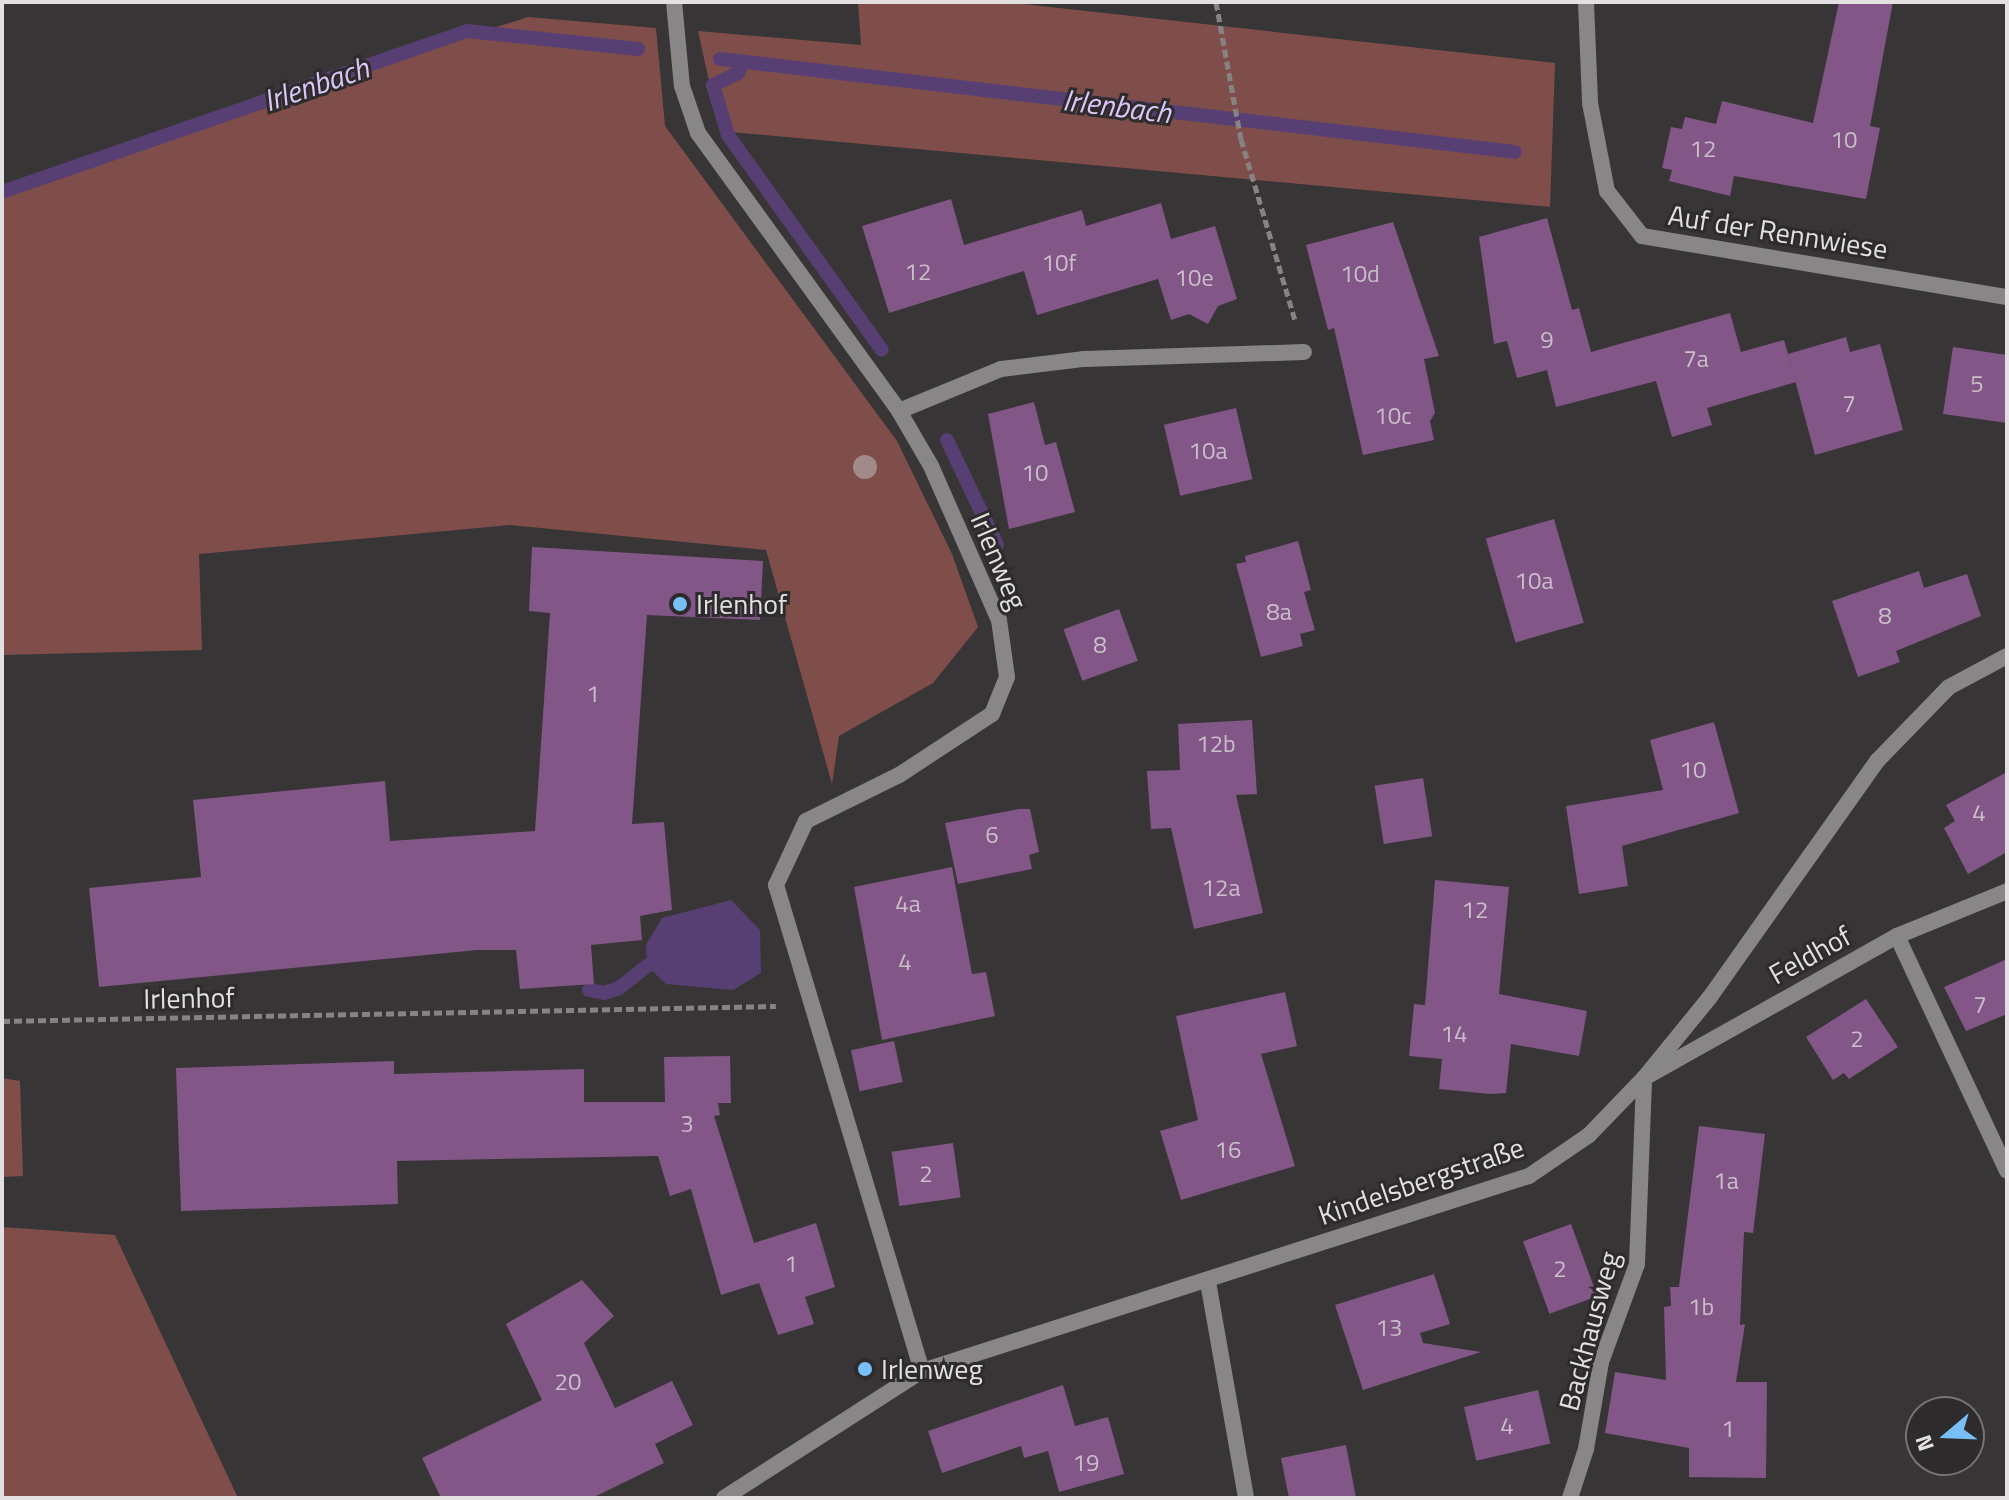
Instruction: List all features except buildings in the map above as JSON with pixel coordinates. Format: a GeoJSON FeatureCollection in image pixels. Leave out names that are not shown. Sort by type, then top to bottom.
{"type":"FeatureCollection","features":[{"type":"Feature","properties":{"kind":"street","name":"Irlenweg"},"geometry":{"type":"LineString","coordinates":[[674,2],[682,86],[698,133],[899,411],[931,466],[999,620],[1007,677],[992,714],[899,775],[806,821],[776,885],[809,1006],[922,1371]]}},
{"type":"Feature","properties":{"kind":"street","name":"Auf der Rennwiese"},"geometry":{"type":"LineString","coordinates":[[1586,2],[1590,103],[1607,191],[1642,236],[2007,297]]}},
{"type":"Feature","properties":{"kind":"street"},"geometry":{"type":"LineString","coordinates":[[899,411],[1001,369],[1084,359],[1304,352]]}},
{"type":"Feature","properties":{"kind":"street","name":"Kindelsbergstraße"},"geometry":{"type":"LineString","coordinates":[[724,1498],[922,1371],[1208,1282],[1529,1176],[1589,1135],[1644,1078],[1710,997],[1877,761],[1949,687],[2007,656]]}},
{"type":"Feature","properties":{"kind":"street","name":"Feldhof"},"geometry":{"type":"LineString","coordinates":[[1644,1078],[1897,936],[2007,891]]}},
{"type":"Feature","properties":{"kind":"street"},"geometry":{"type":"LineString","coordinates":[[1897,936],[2007,1171]]}},
{"type":"Feature","properties":{"kind":"street","name":"Backhausweg"},"geometry":{"type":"LineString","coordinates":[[1570,1498],[1586,1449],[1601,1362],[1637,1264],[1644,1078]]}},
{"type":"Feature","properties":{"kind":"street"},"geometry":{"type":"LineString","coordinates":[[1208,1282],[1246,1498]]}},
{"type":"Feature","properties":{"kind":"path"},"geometry":{"type":"LineString","coordinates":[[1216,2],[1241,139],[1304,352]]}},
{"type":"Feature","properties":{"kind":"path","name":"Irlenhof"},"geometry":{"type":"LineString","coordinates":[[2,1021],[809,1006]]}},
{"type":"Feature","properties":{"kind":"shaded area"},"geometry":{"type":"Polygon","coordinates":[[[858,2],[1005,2],[1555,63],[1550,207],[720,131],[698,31],[861,45],[858,2]]]}},
{"type":"Feature","properties":{"kind":"shaded area"},"geometry":{"type":"Polygon","coordinates":[[[528,17],[656,28],[665,126],[897,441],[952,554],[978,627],[933,683],[839,736],[832,784],[766,550],[510,525],[199,554],[202,650],[2,655],[2,186],[528,17]]]}},
{"type":"Feature","properties":{"kind":"shaded area"},"geometry":{"type":"Polygon","coordinates":[[[731,900],[760,930],[761,973],[733,990],[666,984],[647,966],[646,945],[662,918],[731,900]]]}},
{"type":"Feature","properties":{"kind":"shaded area"},"geometry":{"type":"Polygon","coordinates":[[[2,1078],[20,1081],[23,1176],[2,1177],[2,1078]]]}},
{"type":"Feature","properties":{"kind":"shaded area"},"geometry":{"type":"Polygon","coordinates":[[[2,1227],[115,1235],[238,1498],[2,1498],[2,1227]]]}},
{"type":"Feature","properties":{"kind":"waterway","name":"Irlenbach"},"geometry":{"type":"LineString","coordinates":[[2,192],[467,31],[638,49]]}},
{"type":"Feature","properties":{"kind":"waterway","name":"Irlenbach"},"geometry":{"type":"LineString","coordinates":[[720,59],[1515,152]]}},
{"type":"Feature","properties":{"kind":"waterway"},"geometry":{"type":"LineString","coordinates":[[743,62],[738,73],[713,85],[728,135],[882,350]]}},
{"type":"Feature","properties":{"kind":"waterway"},"geometry":{"type":"LineString","coordinates":[[947,440],[997,545]]}},
{"type":"Feature","properties":{"kind":"waterway"},"geometry":{"type":"LineString","coordinates":[[589,990],[604,993],[619,988],[647,966]]}},
{"type":"Feature","properties":{"kind":"place","name":"Irlenhof"},"geometry":{"type":"Point","coordinates":[680,604]}},
{"type":"Feature","properties":{"kind":"place","name":"Irlenweg"},"geometry":{"type":"Point","coordinates":[865,1369]}}]}
